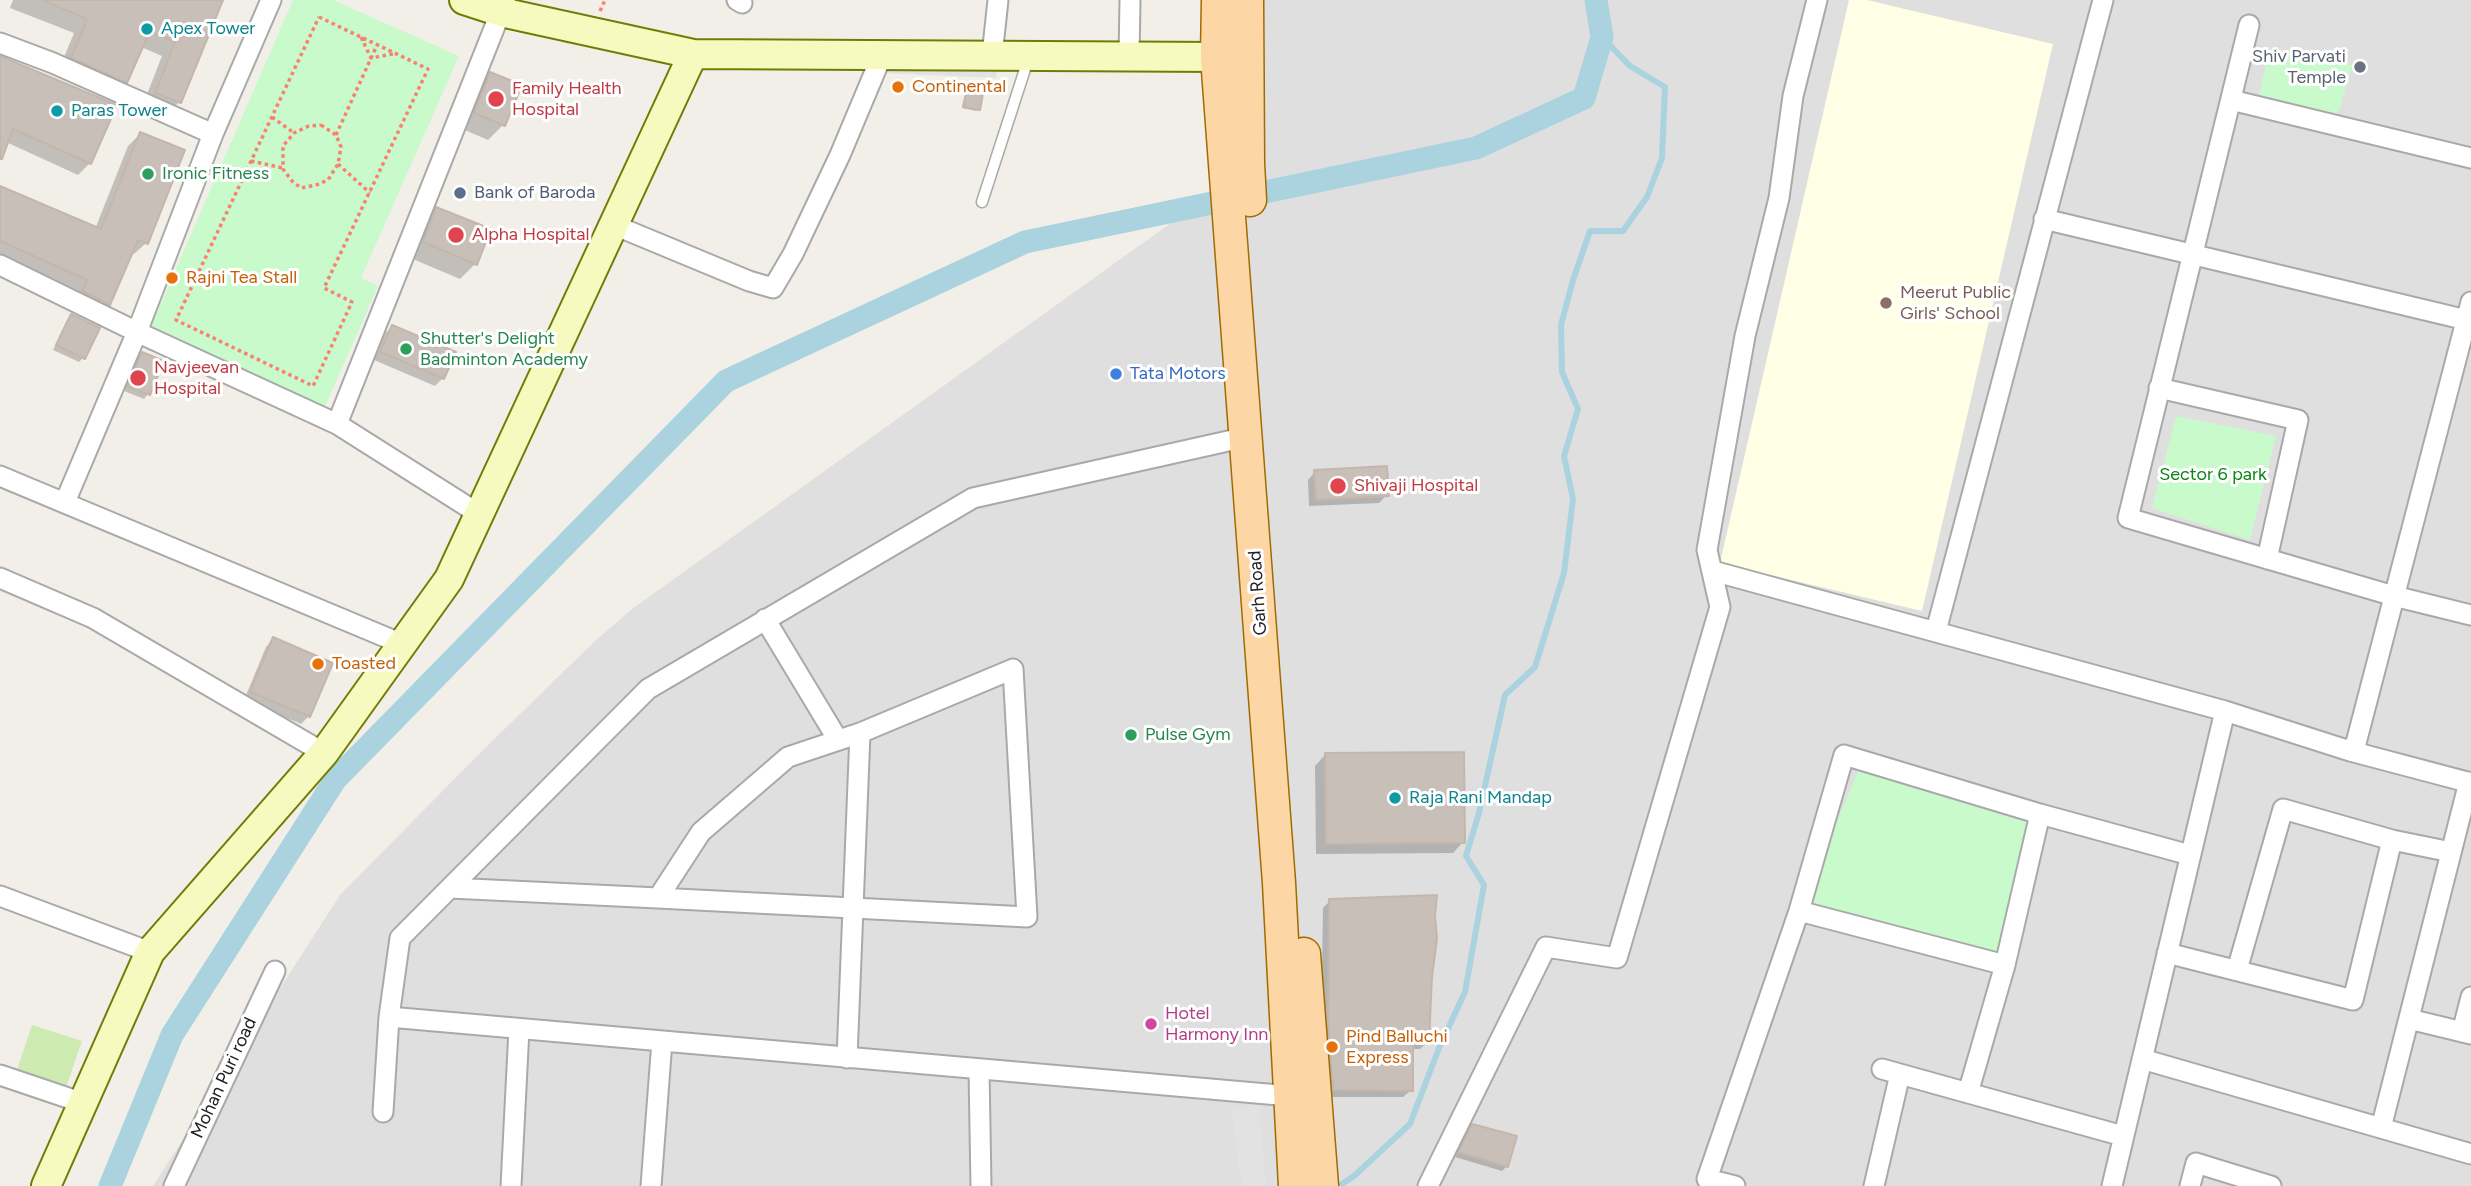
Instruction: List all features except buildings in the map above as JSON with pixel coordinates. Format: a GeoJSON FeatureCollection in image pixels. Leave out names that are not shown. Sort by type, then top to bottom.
{"type":"FeatureCollection","features":[{"type":"Feature","properties":{"kind":"main road","name":"Garh Road"},"geometry":{"type":"LineString","coordinates":[[1218,0],[1232,56],[1237,166],[1308,1179]]}},
{"type":"Feature","properties":{"kind":"main road","name":"Garh Road"},"geometry":{"type":"LineString","coordinates":[[1232,56],[1247,0]]}},
{"type":"Feature","properties":{"kind":"main road","name":"Garh Road"},"geometry":{"type":"LineString","coordinates":[[1243,251],[1246,437],[1267,598]]}},
{"type":"Feature","properties":{"kind":"street"},"geometry":{"type":"LineString","coordinates":[[65,502],[137,332],[213,134],[271,0]]}},
{"type":"Feature","properties":{"kind":"street"},"geometry":{"type":"LineString","coordinates":[[464,0],[503,6],[693,54],[1232,56]]}},
{"type":"Feature","properties":{"kind":"street"},"geometry":{"type":"LineString","coordinates":[[992,56],[998,0]]}},
{"type":"Feature","properties":{"kind":"street"},"geometry":{"type":"LineString","coordinates":[[1129,57],[1130,0]]}},
{"type":"Feature","properties":{"kind":"street"},"geometry":{"type":"LineString","coordinates":[[1428,1186],[1546,947],[1617,958],[1720,607],[1706,550],[1740,362],[1779,198],[1793,96],[1817,0]]}},
{"type":"Feature","properties":{"kind":"street"},"geometry":{"type":"LineString","coordinates":[[1936,631],[2103,0]]}},
{"type":"Feature","properties":{"kind":"street"},"geometry":{"type":"LineString","coordinates":[[337,424],[503,6]]}},
{"type":"Feature","properties":{"kind":"street"},"geometry":{"type":"LineString","coordinates":[[2249,24],[2128,518],[2395,596],[2471,615]]}},
{"type":"Feature","properties":{"kind":"street"},"geometry":{"type":"LineString","coordinates":[[0,43],[213,134]]}},
{"type":"Feature","properties":{"kind":"street"},"geometry":{"type":"LineString","coordinates":[[46,1186],[150,952],[324,753],[449,579],[693,54]]}},
{"type":"Feature","properties":{"kind":"street"},"geometry":{"type":"LineString","coordinates":[[614,225],[749,281],[773,288],[793,254],[840,155],[882,55]]}},
{"type":"Feature","properties":{"kind":"street"},"geometry":{"type":"LineString","coordinates":[[2231,100],[2471,158]]}},
{"type":"Feature","properties":{"kind":"street"},"geometry":{"type":"LineString","coordinates":[[2044,219],[2469,314],[2356,743],[2350,751]]}},
{"type":"Feature","properties":{"kind":"street"},"geometry":{"type":"LineString","coordinates":[[0,265],[137,332],[337,424],[479,514]]}},
{"type":"Feature","properties":{"kind":"street"},"geometry":{"type":"LineString","coordinates":[[2160,388],[2298,421],[2267,559]]}},
{"type":"Feature","properties":{"kind":"street"},"geometry":{"type":"LineString","coordinates":[[383,1112],[389,1017],[400,938],[648,688],[973,498],[1246,437]]}},
{"type":"Feature","properties":{"kind":"street"},"geometry":{"type":"LineString","coordinates":[[0,476],[402,644]]}},
{"type":"Feature","properties":{"kind":"street"},"geometry":{"type":"LineString","coordinates":[[1713,571],[2225,711],[2350,751],[2470,783],[2381,1128]]}},
{"type":"Feature","properties":{"kind":"street"},"geometry":{"type":"LineString","coordinates":[[0,578],[93,618],[324,753]]}},
{"type":"Feature","properties":{"kind":"street"},"geometry":{"type":"LineString","coordinates":[[765,620],[838,740]]}},
{"type":"Feature","properties":{"kind":"street"},"geometry":{"type":"LineString","coordinates":[[450,888],[1027,917],[1013,669],[860,733],[788,757],[701,832],[658,898]]}},
{"type":"Feature","properties":{"kind":"street"},"geometry":{"type":"LineString","coordinates":[[2112,1186],[2225,711]]}},
{"type":"Feature","properties":{"kind":"street"},"geometry":{"type":"LineString","coordinates":[[847,1058],[860,733]]}},
{"type":"Feature","properties":{"kind":"street"},"geometry":{"type":"LineString","coordinates":[[1735,1186],[1707,1179],[1799,911],[1844,755],[2040,814],[2190,855]]}},
{"type":"Feature","properties":{"kind":"street"},"geometry":{"type":"LineString","coordinates":[[2237,970],[2283,809],[2392,840],[2451,852]]}},
{"type":"Feature","properties":{"kind":"street"},"geometry":{"type":"LineString","coordinates":[[1968,1093],[2005,965],[2040,814]]}},
{"type":"Feature","properties":{"kind":"street"},"geometry":{"type":"LineString","coordinates":[[2167,953],[2353,1000],[2392,840]]}},
{"type":"Feature","properties":{"kind":"street"},"geometry":{"type":"LineString","coordinates":[[0,896],[150,952]]}},
{"type":"Feature","properties":{"kind":"street"},"geometry":{"type":"LineString","coordinates":[[1799,911],[2005,965]]}},
{"type":"Feature","properties":{"kind":"street","name":"Mohan Puri road"},"geometry":{"type":"LineString","coordinates":[[174,1186],[275,971]]}},
{"type":"Feature","properties":{"kind":"street"},"geometry":{"type":"LineString","coordinates":[[2409,1018],[2467,1033],[2471,997]]}},
{"type":"Feature","properties":{"kind":"street"},"geometry":{"type":"LineString","coordinates":[[389,1017],[1303,1097]]}},
{"type":"Feature","properties":{"kind":"street"},"geometry":{"type":"LineString","coordinates":[[511,1186],[519,1029]]}},
{"type":"Feature","properties":{"kind":"street"},"geometry":{"type":"LineString","coordinates":[[651,1186],[662,1041]]}},
{"type":"Feature","properties":{"kind":"street"},"geometry":{"type":"LineString","coordinates":[[2142,1059],[2471,1154]]}},
{"type":"Feature","properties":{"kind":"street"},"geometry":{"type":"LineString","coordinates":[[979,1069],[981,1186]]}},
{"type":"Feature","properties":{"kind":"street"},"geometry":{"type":"LineString","coordinates":[[1874,1186],[1891,1072],[2123,1136]]}},
{"type":"Feature","properties":{"kind":"street"},"geometry":{"type":"LineString","coordinates":[[0,1075],[83,1103]]}},
{"type":"Feature","properties":{"kind":"street"},"geometry":{"type":"LineString","coordinates":[[2190,1186],[2196,1163],[2271,1186]]}},
{"type":"Feature","properties":{"kind":"lane"},"geometry":{"type":"LineString","coordinates":[[982,202],[1029,57]]}},
{"type":"Feature","properties":{"kind":"path"},"geometry":{"type":"LineString","coordinates":[[319,17],[377,45],[428,69],[324,288],[352,302],[313,386],[176,320],[319,17]]}},
{"type":"Feature","properties":{"kind":"path"},"geometry":{"type":"LineString","coordinates":[[361,37],[371,58]]}},
{"type":"Feature","properties":{"kind":"path"},"geometry":{"type":"LineString","coordinates":[[336,135],[377,45]]}},
{"type":"Feature","properties":{"kind":"path"},"geometry":{"type":"LineString","coordinates":[[371,58],[395,53]]}},
{"type":"Feature","properties":{"kind":"path"},"geometry":{"type":"LineString","coordinates":[[272,117],[294,133]]}},
{"type":"Feature","properties":{"kind":"path"},"geometry":{"type":"LineString","coordinates":[[321,125],[336,135],[341,147],[338,164],[328,180],[300,188],[283,169],[283,146],[294,133],[321,125]]}},
{"type":"Feature","properties":{"kind":"path"},"geometry":{"type":"LineString","coordinates":[[251,162],[283,169]]}},
{"type":"Feature","properties":{"kind":"path"},"geometry":{"type":"LineString","coordinates":[[338,164],[370,193]]}},
{"type":"Feature","properties":{"kind":"shaded area"},"geometry":{"type":"Polygon","coordinates":[[[1231,0],[2471,0],[2471,1186],[153,1186],[340,895],[596,640],[632,609],[1235,177],[1231,0]]]}},
{"type":"Feature","properties":{"kind":"shaded area","name":"Meerut Public Girls' School"},"geometry":{"type":"Polygon","coordinates":[[[1849,0],[1867,0],[2053,44],[1922,611],[1720,563],[1849,0]]]}},
{"type":"Feature","properties":{"kind":"shaded area"},"geometry":{"type":"Polygon","coordinates":[[[885,59],[999,62],[996,78],[883,73],[885,59]]]}},
{"type":"Feature","properties":{"kind":"shaded area"},"geometry":{"type":"Polygon","coordinates":[[[1259,1105],[1266,1186],[1242,1186],[1231,1109],[1259,1105]]]}},
{"type":"Feature","properties":{"kind":"green space"},"geometry":{"type":"Polygon","coordinates":[[[293,0],[333,0],[459,56],[361,278],[378,286],[324,409],[149,331],[293,0]]]}},
{"type":"Feature","properties":{"kind":"green space"},"geometry":{"type":"Polygon","coordinates":[[[2269,51],[2352,65],[2336,121],[2258,100],[2269,51]]]}},
{"type":"Feature","properties":{"kind":"green space","name":"Sector 6 park"},"geometry":{"type":"Polygon","coordinates":[[[2176,416],[2276,436],[2250,540],[2152,508],[2176,416]]]}},
{"type":"Feature","properties":{"kind":"green space"},"geometry":{"type":"Polygon","coordinates":[[[1863,760],[2040,814],[2005,965],[1799,911],[1863,760]]]}},
{"type":"Feature","properties":{"kind":"green space"},"geometry":{"type":"Polygon","coordinates":[[[32,1025],[82,1041],[65,1090],[16,1073],[32,1025]]]}},
{"type":"Feature","properties":{"kind":"waterway"},"geometry":{"type":"LineString","coordinates":[[110,1186],[172,1035],[335,780],[726,381],[1025,242],[1476,148],[1584,98],[1602,37],[1596,0]]}},
{"type":"Feature","properties":{"kind":"waterway"},"geometry":{"type":"LineString","coordinates":[[1339,1186],[1354,1176],[1410,1124],[1439,1048],[1465,992],[1484,885],[1466,856],[1479,813],[1505,695],[1535,667],[1564,573],[1573,499],[1564,456],[1578,409],[1562,372],[1561,325],[1590,231],[1623,231],[1647,197],[1662,158],[1665,87],[1630,66],[1602,37]]}},
{"type":"Feature","properties":{"kind":"place","name":"Apex Tower"},"geometry":{"type":"Point","coordinates":[147,29]}},
{"type":"Feature","properties":{"kind":"place","name":"Shiv Parvati Temple"},"geometry":{"type":"Point","coordinates":[2360,67]}},
{"type":"Feature","properties":{"kind":"place","name":"Continental"},"geometry":{"type":"Point","coordinates":[898,87]}},
{"type":"Feature","properties":{"kind":"place","name":"Family Health Hospital"},"geometry":{"type":"Point","coordinates":[496,99]}},
{"type":"Feature","properties":{"kind":"place","name":"Paras Tower"},"geometry":{"type":"Point","coordinates":[57,111]}},
{"type":"Feature","properties":{"kind":"place","name":"Ironic Fitness"},"geometry":{"type":"Point","coordinates":[148,174]}},
{"type":"Feature","properties":{"kind":"place","name":"Bank of Baroda"},"geometry":{"type":"Point","coordinates":[460,193]}},
{"type":"Feature","properties":{"kind":"place","name":"Alpha Hospital"},"geometry":{"type":"Point","coordinates":[456,235]}},
{"type":"Feature","properties":{"kind":"place","name":"Rajni Tea Stall"},"geometry":{"type":"Point","coordinates":[172,278]}},
{"type":"Feature","properties":{"kind":"place","name":"Meerut Public Girls' School"},"geometry":{"type":"Point","coordinates":[1886,303]}},
{"type":"Feature","properties":{"kind":"place","name":"Shutter's Delight Badminton Academy"},"geometry":{"type":"Point","coordinates":[406,349]}},
{"type":"Feature","properties":{"kind":"place","name":"Tata Motors"},"geometry":{"type":"Point","coordinates":[1116,374]}},
{"type":"Feature","properties":{"kind":"place","name":"Navjeevan Hospital"},"geometry":{"type":"Point","coordinates":[138,378]}},
{"type":"Feature","properties":{"kind":"place","name":"Shivaji Hospital"},"geometry":{"type":"Point","coordinates":[1338,486]}},
{"type":"Feature","properties":{"kind":"place","name":"Toasted"},"geometry":{"type":"Point","coordinates":[318,664]}},
{"type":"Feature","properties":{"kind":"place","name":"Pulse Gym"},"geometry":{"type":"Point","coordinates":[1131,735]}},
{"type":"Feature","properties":{"kind":"place","name":"Raja Rani Mandap"},"geometry":{"type":"Point","coordinates":[1395,798]}},
{"type":"Feature","properties":{"kind":"place","name":"Hotel Harmony Inn"},"geometry":{"type":"Point","coordinates":[1151,1024]}},
{"type":"Feature","properties":{"kind":"place","name":"Pind Balluchi Express"},"geometry":{"type":"Point","coordinates":[1332,1047]}}]}
